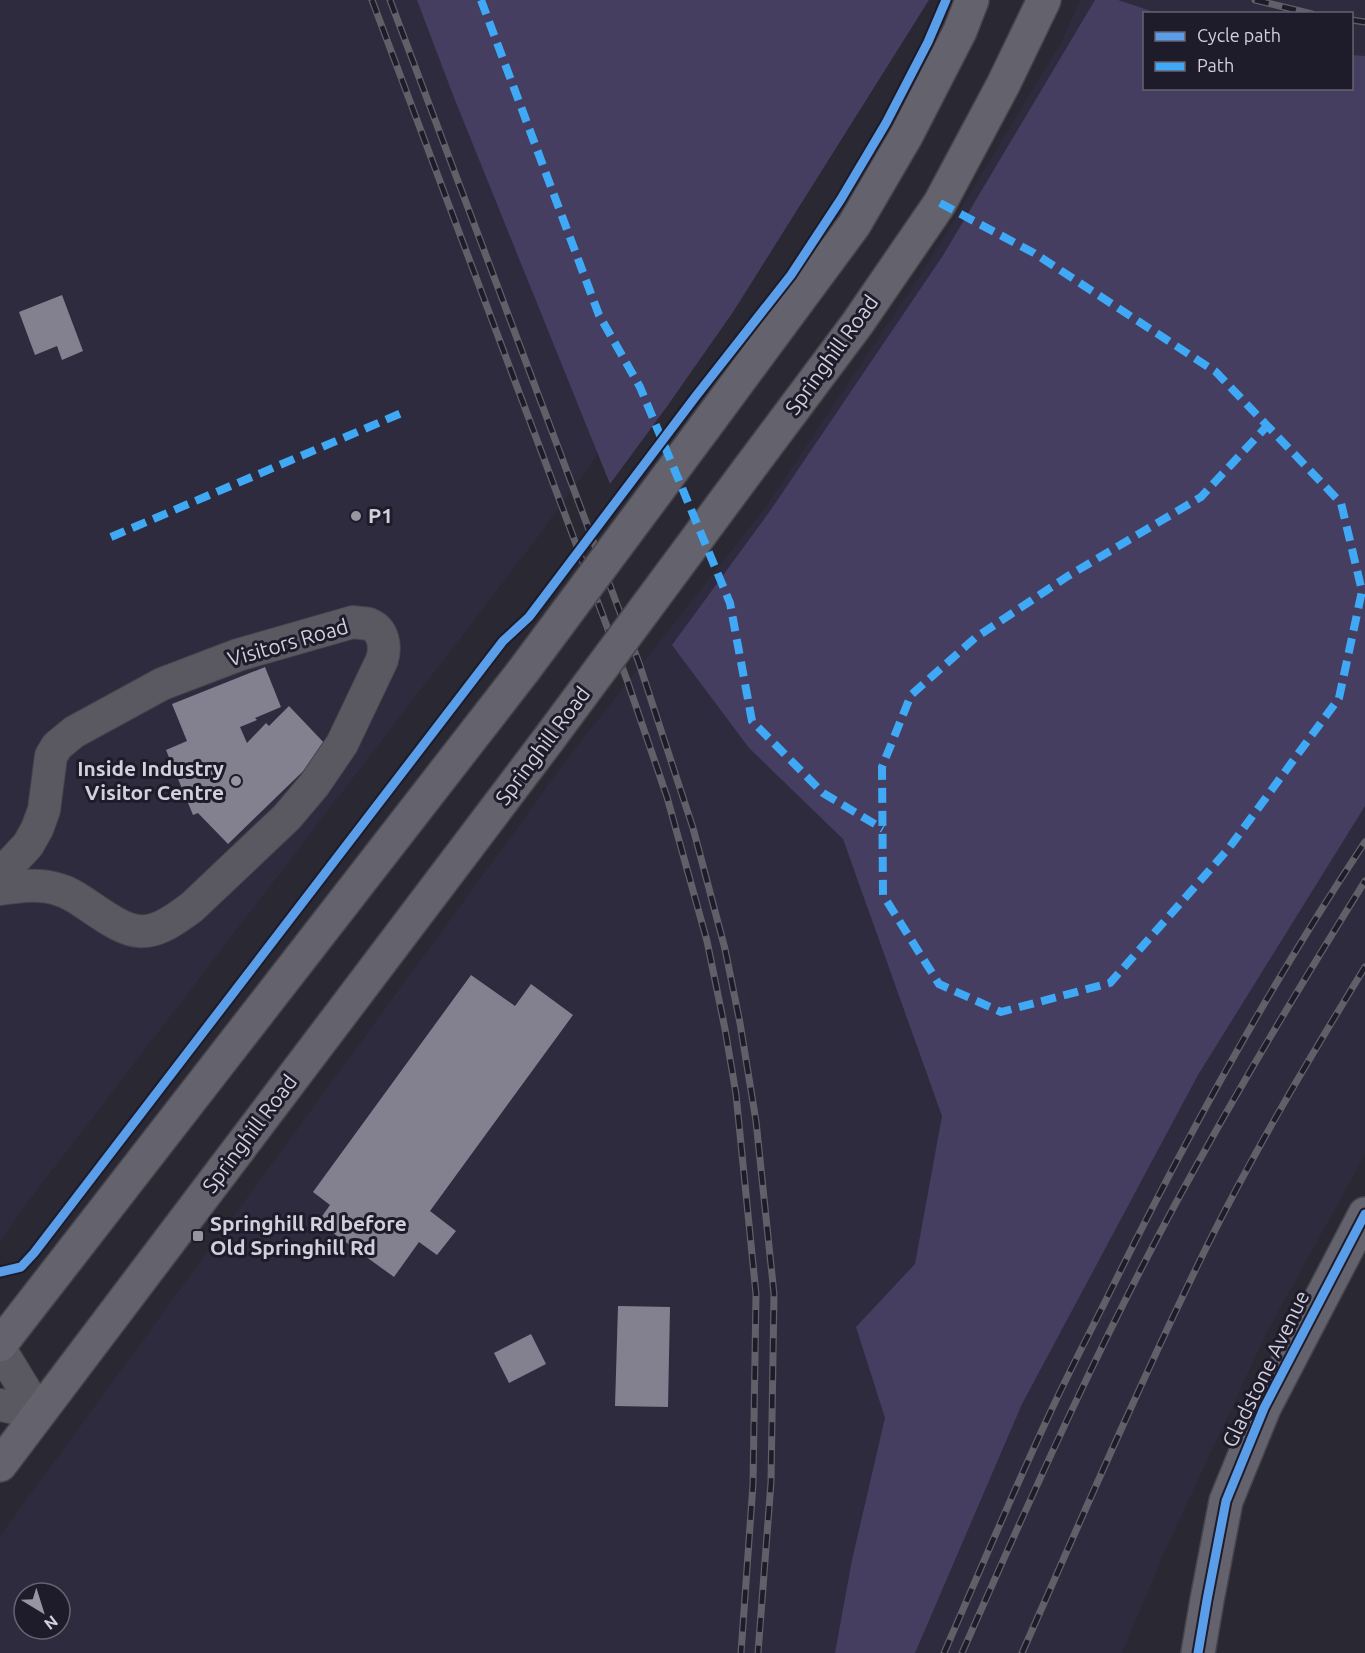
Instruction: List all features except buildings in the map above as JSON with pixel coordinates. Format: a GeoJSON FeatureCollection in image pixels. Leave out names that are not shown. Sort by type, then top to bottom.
{"type":"FeatureCollection","features":[{"type":"Feature","properties":{"kind":"main road"},"geometry":{"type":"LineString","coordinates":[[0,1347],[524,670],[854,225],[906,136],[960,31],[972,0]]}},
{"type":"Feature","properties":{"kind":"main road","name":"Springhill Road"},"geometry":{"type":"LineString","coordinates":[[0,1465],[548,740],[857,324],[940,202],[1003,85],[1041,6]]}},
{"type":"Feature","properties":{"kind":"main road","name":"Gladstone Avenue"},"geometry":{"type":"LineString","coordinates":[[1198,1653],[1226,1501],[1264,1408],[1365,1214]]}},
{"type":"Feature","properties":{"kind":"street","name":"Visitors Road"},"geometry":{"type":"LineString","coordinates":[[0,875],[33,837],[44,810],[51,756],[57,746],[74,732],[162,684],[238,655],[353,622],[373,626],[380,634],[384,646],[382,660],[332,762],[287,817],[192,907],[177,918],[158,928],[141,932],[133,931],[115,924],[77,898],[59,889],[37,886],[0,889]]}},
{"type":"Feature","properties":{"kind":"street"},"geometry":{"type":"LineString","coordinates":[[0,1347],[39,1413]]}},
{"type":"Feature","properties":{"kind":"street"},"geometry":{"type":"LineString","coordinates":[[0,1405],[39,1413]]}},
{"type":"Feature","properties":{"kind":"shaded area"},"geometry":{"type":"Polygon","coordinates":[[[0,0],[914,0],[898,38],[537,538],[21,1211],[0,1242],[0,0]]]}},
{"type":"Feature","properties":{"kind":"shaded area"},"geometry":{"type":"Polygon","coordinates":[[[417,0],[929,0],[733,312],[610,484],[453,95],[417,0]]]}},
{"type":"Feature","properties":{"kind":"shaded area"},"geometry":{"type":"Polygon","coordinates":[[[1080,0],[1365,0],[1365,1155],[1267,1332],[1164,1553],[1122,1653],[0,1653],[0,1536],[574,750],[765,508],[919,277],[1061,43],[1080,0]]]}},
{"type":"Feature","properties":{"kind":"shaded area"},"geometry":{"type":"Polygon","coordinates":[[[1095,0],[1118,0],[1154,12],[1143,12],[1143,90],[1353,90],[1353,55],[1365,56],[1365,806],[1198,1075],[1022,1404],[915,1653],[835,1653],[852,1560],[885,1418],[856,1327],[915,1264],[942,1116],[843,839],[749,748],[672,645],[770,511],[942,257],[1095,0]]]}},
{"type":"Feature","properties":{"kind":"railway"},"geometry":{"type":"LineString","coordinates":[[372,0],[627,680],[667,797],[707,941],[736,1094],[756,1294],[753,1484],[741,1653]]}},
{"type":"Feature","properties":{"kind":"railway"},"geometry":{"type":"LineString","coordinates":[[390,0],[639,663],[693,828],[725,949],[756,1121],[774,1294],[771,1482],[758,1653]]}},
{"type":"Feature","properties":{"kind":"railway"},"geometry":{"type":"LineString","coordinates":[[1255,0],[1304,12]]}},
{"type":"Feature","properties":{"kind":"railway"},"geometry":{"type":"LineString","coordinates":[[1353,20],[1365,22]]}},
{"type":"Feature","properties":{"kind":"railway"},"geometry":{"type":"LineString","coordinates":[[944,1653],[1057,1398],[1166,1181],[1261,1009],[1365,842]]}},
{"type":"Feature","properties":{"kind":"railway"},"geometry":{"type":"LineString","coordinates":[[962,1653],[1072,1409],[1131,1288],[1214,1133],[1365,881]]}},
{"type":"Feature","properties":{"kind":"railway"},"geometry":{"type":"LineString","coordinates":[[1022,1653],[1089,1500],[1206,1248],[1263,1141],[1365,967]]}},
{"type":"Feature","properties":{"kind":"marked path"},"geometry":{"type":"LineString","coordinates":[[481,0],[599,315],[640,387],[730,603],[752,721],[823,793],[883,829]]}},
{"type":"Feature","properties":{"kind":"marked path"},"geometry":{"type":"LineString","coordinates":[[940,203],[1034,253],[1216,372],[1341,503],[1362,591],[1339,698],[1229,848],[1110,983],[1001,1012],[939,984],[883,895],[882,767],[911,695],[975,638],[1068,576],[1201,497],[1267,426]]}},
{"type":"Feature","properties":{"kind":"marked path"},"geometry":{"type":"LineString","coordinates":[[111,537],[404,412]]}},
{"type":"Feature","properties":{"kind":"cycle path"},"geometry":{"type":"LineString","coordinates":[[0,1272],[21,1267],[34,1253],[503,641],[529,617],[696,396],[791,275],[841,199],[886,123],[928,42],[946,0]]}},
{"type":"Feature","properties":{"kind":"cycle path"},"geometry":{"type":"LineString","coordinates":[[1198,1653],[1226,1501],[1264,1408],[1365,1214]]}},
{"type":"Feature","properties":{"kind":"place","name":"P1"},"geometry":{"type":"Point","coordinates":[356,516]}},
{"type":"Feature","properties":{"kind":"place","name":"Inside Industry Visitor Centre"},"geometry":{"type":"Point","coordinates":[236,781]}},
{"type":"Feature","properties":{"kind":"place","name":"Springhill Rd before Old Springhill Rd"},"geometry":{"type":"Point","coordinates":[198,1236]}}]}
